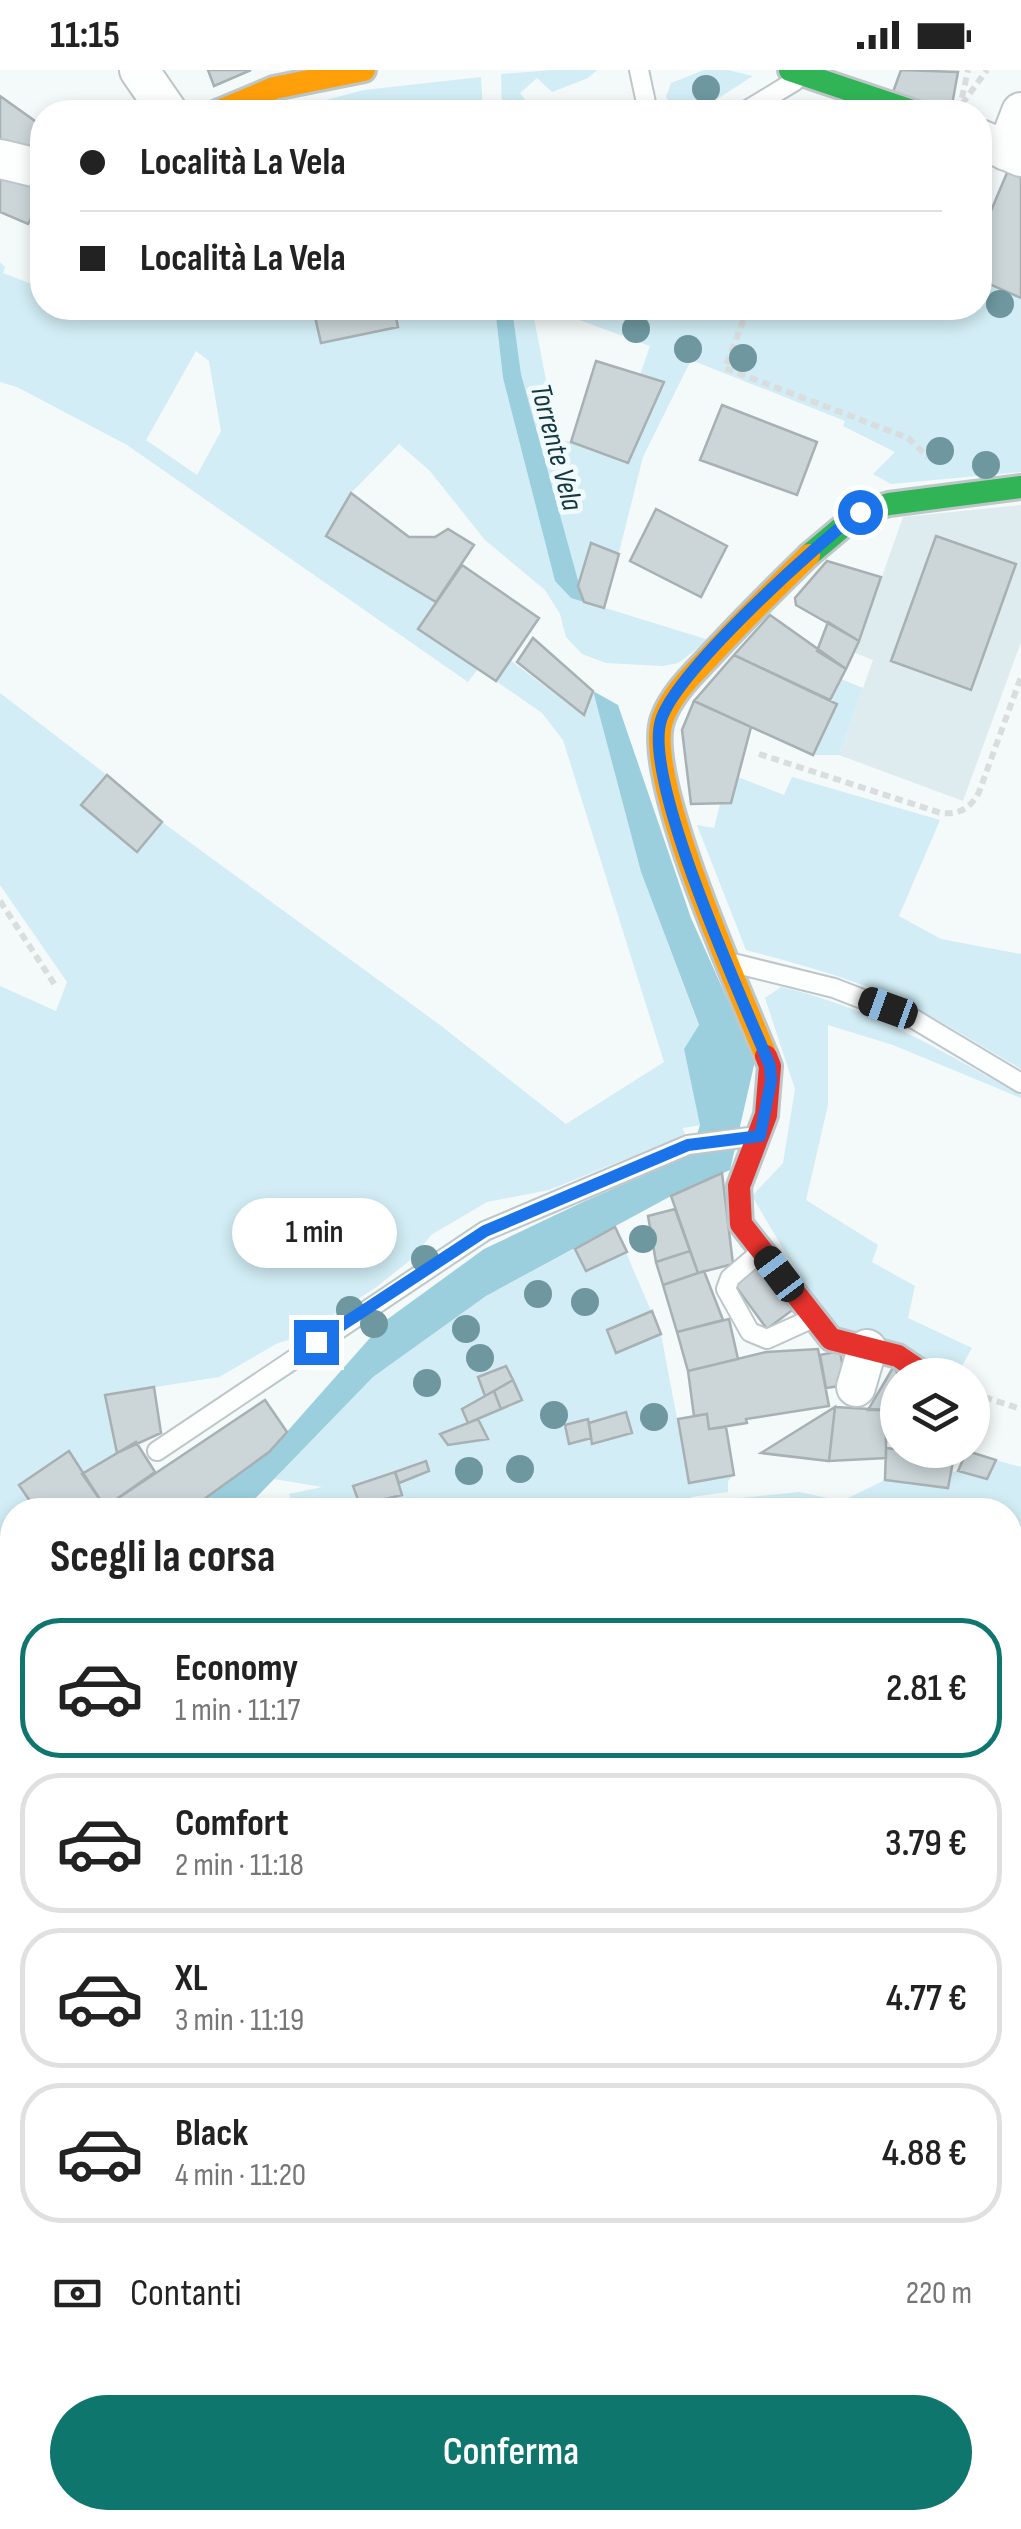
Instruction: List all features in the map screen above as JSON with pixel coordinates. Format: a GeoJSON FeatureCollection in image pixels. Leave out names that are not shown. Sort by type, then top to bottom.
{"type":"FeatureCollection","features":[{"type":"Feature","properties":{"kind":"main road"},"geometry":{"type":"LineString","coordinates":[[246,100],[274,88],[364,70]]}},
{"type":"Feature","properties":{"kind":"main road"},"geometry":{"type":"LineString","coordinates":[[798,72],[880,100]]}},
{"type":"Feature","properties":{"kind":"main road"},"geometry":{"type":"LineString","coordinates":[[901,1358],[831,1338],[741,1224],[738,1210],[749,1137],[771,1081],[770,1066],[675,821],[658,746],[660,721],[671,699],[748,614],[832,533],[860,512],[889,504],[1021,487]]}},
{"type":"Feature","properties":{"kind":"street"},"geometry":{"type":"LineString","coordinates":[[139,70],[160,100]]}},
{"type":"Feature","properties":{"kind":"street"},"geometry":{"type":"LineString","coordinates":[[1002,149],[1021,112]]}},
{"type":"Feature","properties":{"kind":"street"},"geometry":{"type":"LineString","coordinates":[[0,158],[30,166]]}},
{"type":"Feature","properties":{"kind":"street"},"geometry":{"type":"LineString","coordinates":[[856,1387],[867,1349]]}},
{"type":"Feature","properties":{"kind":"lane"},"geometry":{"type":"LineString","coordinates":[[639,70],[645,100]]}},
{"type":"Feature","properties":{"kind":"lane"},"geometry":{"type":"LineString","coordinates":[[760,100],[798,72]]}},
{"type":"Feature","properties":{"kind":"lane"},"geometry":{"type":"LineString","coordinates":[[727,962],[834,988],[914,1019],[1021,1084]]}},
{"type":"Feature","properties":{"kind":"lane"},"geometry":{"type":"LineString","coordinates":[[157,1451],[485,1231],[688,1145],[749,1137]]}},
{"type":"Feature","properties":{"kind":"lane"},"geometry":{"type":"LineString","coordinates":[[762,1251],[730,1278],[726,1289],[750,1332],[766,1338],[813,1318]]}},
{"type":"Feature","properties":{"kind":"path"},"geometry":{"type":"LineString","coordinates":[[963,100],[968,70]]}},
{"type":"Feature","properties":{"kind":"path"},"geometry":{"type":"LineString","coordinates":[[965,100],[987,70]]}},
{"type":"Feature","properties":{"kind":"path"},"geometry":{"type":"LineString","coordinates":[[743,320],[725,368],[916,444]]}},
{"type":"Feature","properties":{"kind":"path"},"geometry":{"type":"LineString","coordinates":[[759,754],[941,813],[958,812],[980,792],[1021,677]]}},
{"type":"Feature","properties":{"kind":"path"},"geometry":{"type":"LineString","coordinates":[[0,901],[55,986]]}},
{"type":"Feature","properties":{"kind":"path"},"geometry":{"type":"LineString","coordinates":[[990,1399],[1021,1409]]}},
{"type":"Feature","properties":{"kind":"shaded area"},"geometry":{"type":"Polygon","coordinates":[[[597,70],[588,78],[552,92],[537,78],[520,93],[526,100],[502,100],[501,74],[597,70]]]}},
{"type":"Feature","properties":{"kind":"shaded area"},"geometry":{"type":"Polygon","coordinates":[[[704,70],[753,76],[716,100],[668,100],[671,83],[704,70]]]}},
{"type":"Feature","properties":{"kind":"shaded area"},"geometry":{"type":"Polygon","coordinates":[[[481,77],[482,100],[326,100],[364,90],[481,77]]]}},
{"type":"Feature","properties":{"kind":"shaded area"},"geometry":{"type":"Polygon","coordinates":[[[0,262],[5,267],[3,273],[30,283],[30,320],[496,320],[503,378],[555,581],[571,598],[583,601],[521,374],[514,320],[534,320],[553,436],[628,463],[664,383],[640,375],[650,346],[579,320],[992,320],[992,285],[1021,298],[1021,472],[891,484],[873,474],[895,452],[843,426],[845,421],[691,360],[643,457],[605,608],[709,640],[678,663],[663,666],[606,663],[582,654],[566,637],[560,614],[545,590],[485,540],[430,471],[399,444],[351,493],[326,536],[436,602],[419,629],[478,669],[468,682],[127,445],[17,387],[0,382],[0,262]],[[196,351],[146,440],[197,475],[221,431],[209,361],[196,351]]]}},
{"type":"Feature","properties":{"kind":"shaded area"},"geometry":{"type":"Polygon","coordinates":[[[1021,505],[1021,642],[963,801],[839,755],[873,660],[855,653],[903,517],[1021,505]]]}},
{"type":"Feature","properties":{"kind":"shaded area"},"geometry":{"type":"Polygon","coordinates":[[[510,660],[583,715],[593,691],[641,872],[699,1026],[684,1049],[701,1125],[683,1128],[685,1135],[549,1190],[487,1202],[431,1235],[413,1258],[375,1288],[299,1337],[278,1343],[219,1377],[105,1395],[117,1453],[82,1474],[20,1485],[28,1498],[0,1498],[0,986],[56,1011],[67,982],[0,885],[0,693],[107,775],[82,805],[137,852],[162,822],[440,1025],[566,1124],[664,1062],[563,740],[542,713],[496,681],[510,660]]]}},
{"type":"Feature","properties":{"kind":"shaded area"},"geometry":{"type":"Polygon","coordinates":[[[841,679],[863,688],[839,755],[813,755],[837,705],[830,700],[841,679]]]}},
{"type":"Feature","properties":{"kind":"shaded area"},"geometry":{"type":"Polygon","coordinates":[[[738,777],[784,795],[792,777],[940,820],[899,916],[941,939],[1021,954],[1021,1069],[879,991],[746,950],[697,825],[714,828],[720,804],[731,803],[738,777]]]}},
{"type":"Feature","properties":{"kind":"shaded area"},"geometry":{"type":"Polygon","coordinates":[[[781,987],[846,1006],[1021,1095],[893,1045],[828,1025],[828,1105],[806,1200],[878,1245],[872,1262],[915,1286],[908,1318],[972,1348],[966,1358],[901,1358],[828,1325],[752,1196],[783,1163],[795,1089],[765,998],[781,987]]]}},
{"type":"Feature","properties":{"kind":"shaded area"},"geometry":{"type":"Polygon","coordinates":[[[615,1227],[661,1334],[689,1482],[734,1475],[728,1481],[728,1492],[691,1498],[389,1498],[402,1495],[399,1483],[429,1472],[425,1461],[354,1486],[358,1498],[290,1498],[289,1494],[322,1487],[274,1479],[373,1377],[486,1296],[615,1227]]]}},
{"type":"Feature","properties":{"kind":"shaded area"},"geometry":{"type":"Polygon","coordinates":[[[996,1460],[1021,1467],[1021,1498],[848,1498],[885,1480],[947,1488],[951,1471],[987,1479],[996,1460]]]}},
{"type":"Feature","properties":{"kind":"shaded area"},"geometry":{"type":"Polygon","coordinates":[[[799,1492],[828,1498],[741,1498],[799,1492]]]}},
{"type":"Feature","properties":{"kind":"water"},"geometry":{"type":"Polygon","coordinates":[[[496,320],[514,320],[521,374],[584,602],[571,598],[555,581],[503,378],[496,320]]]}},
{"type":"Feature","properties":{"kind":"water"},"geometry":{"type":"Polygon","coordinates":[[[593,691],[618,705],[691,918],[755,1061],[730,1170],[671,1196],[486,1296],[373,1377],[256,1498],[206,1498],[269,1452],[385,1321],[484,1249],[691,1155],[700,1125],[684,1049],[699,1025],[641,872],[593,691]]]}},
{"type":"Feature","properties":{"kind":"building"},"geometry":{"type":"Polygon","coordinates":[[[208,70],[251,70],[214,86],[208,70]]]}},
{"type":"Feature","properties":{"kind":"building"},"geometry":{"type":"Polygon","coordinates":[[[901,70],[958,72],[953,100],[913,100],[893,92],[901,70]]]}},
{"type":"Feature","properties":{"kind":"building"},"geometry":{"type":"Polygon","coordinates":[[[0,96],[30,117],[30,157],[0,151],[0,96]]]}},
{"type":"Feature","properties":{"kind":"building"},"geometry":{"type":"Polygon","coordinates":[[[0,166],[30,175],[28,224],[0,212],[0,166]]]}},
{"type":"Feature","properties":{"kind":"building"},"geometry":{"type":"Polygon","coordinates":[[[1009,168],[1021,174],[1021,298],[992,285],[992,208],[1009,168]]]}},
{"type":"Feature","properties":{"kind":"building"},"geometry":{"type":"Polygon","coordinates":[[[316,320],[397,320],[398,327],[321,343],[316,320]]]}},
{"type":"Feature","properties":{"kind":"building"},"geometry":{"type":"Polygon","coordinates":[[[596,361],[664,382],[628,463],[571,442],[596,361]]]}},
{"type":"Feature","properties":{"kind":"building"},"geometry":{"type":"Polygon","coordinates":[[[722,405],[817,442],[797,495],[700,460],[722,405]]]}},
{"type":"Feature","properties":{"kind":"building"},"geometry":{"type":"Polygon","coordinates":[[[351,493],[409,537],[435,537],[448,529],[474,545],[436,602],[326,536],[351,493]]]}},
{"type":"Feature","properties":{"kind":"building"},"geometry":{"type":"Polygon","coordinates":[[[656,509],[727,546],[701,597],[630,561],[656,509]]]}},
{"type":"Feature","properties":{"kind":"building"},"geometry":{"type":"Polygon","coordinates":[[[936,536],[1016,564],[971,690],[891,661],[936,536]]]}},
{"type":"Feature","properties":{"kind":"building"},"geometry":{"type":"Polygon","coordinates":[[[591,543],[619,554],[604,608],[584,602],[578,586],[591,543]]]}},
{"type":"Feature","properties":{"kind":"building"},"geometry":{"type":"Polygon","coordinates":[[[827,561],[881,577],[859,641],[796,605],[795,598],[827,561]]]}},
{"type":"Feature","properties":{"kind":"building"},"geometry":{"type":"Polygon","coordinates":[[[462,565],[539,618],[496,681],[418,629],[462,565]]]}},
{"type":"Feature","properties":{"kind":"building"},"geometry":{"type":"Polygon","coordinates":[[[770,615],[846,669],[830,700],[734,655],[770,615]]]}},
{"type":"Feature","properties":{"kind":"building"},"geometry":{"type":"Polygon","coordinates":[[[828,622],[859,641],[846,669],[817,651],[828,622]]]}},
{"type":"Feature","properties":{"kind":"building"},"geometry":{"type":"Polygon","coordinates":[[[533,638],[593,691],[584,715],[517,662],[533,638]]]}},
{"type":"Feature","properties":{"kind":"building"},"geometry":{"type":"Polygon","coordinates":[[[734,655],[837,704],[813,755],[694,701],[734,655]]]}},
{"type":"Feature","properties":{"kind":"building"},"geometry":{"type":"Polygon","coordinates":[[[694,701],[751,727],[731,803],[691,804],[682,730],[694,701]]]}},
{"type":"Feature","properties":{"kind":"building"},"geometry":{"type":"Polygon","coordinates":[[[107,775],[162,822],[137,852],[81,805],[107,775]]]}},
{"type":"Feature","properties":{"kind":"building"},"geometry":{"type":"Polygon","coordinates":[[[722,1173],[733,1264],[698,1273],[671,1196],[722,1173]]]}},
{"type":"Feature","properties":{"kind":"building"},"geometry":{"type":"Polygon","coordinates":[[[675,1209],[690,1251],[656,1262],[648,1216],[675,1209]]]}},
{"type":"Feature","properties":{"kind":"building"},"geometry":{"type":"Polygon","coordinates":[[[615,1227],[627,1252],[586,1271],[575,1249],[615,1227]]]}},
{"type":"Feature","properties":{"kind":"building"},"geometry":{"type":"Polygon","coordinates":[[[690,1251],[698,1273],[663,1285],[656,1262],[690,1251]]]}},
{"type":"Feature","properties":{"kind":"building"},"geometry":{"type":"Polygon","coordinates":[[[761,1263],[795,1308],[767,1329],[734,1284],[761,1263]]]}},
{"type":"Feature","properties":{"kind":"building"},"geometry":{"type":"Polygon","coordinates":[[[704,1271],[723,1320],[677,1332],[663,1285],[704,1271]]]}},
{"type":"Feature","properties":{"kind":"building"},"geometry":{"type":"Polygon","coordinates":[[[652,1311],[661,1334],[616,1353],[607,1330],[652,1311]]]}},
{"type":"Feature","properties":{"kind":"building"},"geometry":{"type":"Polygon","coordinates":[[[729,1319],[738,1359],[688,1371],[677,1332],[729,1319]]]}},
{"type":"Feature","properties":{"kind":"building"},"geometry":{"type":"Polygon","coordinates":[[[818,1349],[829,1406],[709,1429],[707,1414],[694,1416],[688,1371],[766,1352],[818,1349]]]}},
{"type":"Feature","properties":{"kind":"building"},"geometry":{"type":"Polygon","coordinates":[[[840,1351],[846,1385],[826,1388],[820,1355],[840,1351]]]}},
{"type":"Feature","properties":{"kind":"building"},"geometry":{"type":"Polygon","coordinates":[[[506,1366],[513,1380],[485,1396],[478,1377],[506,1366]]]}},
{"type":"Feature","properties":{"kind":"building"},"geometry":{"type":"Polygon","coordinates":[[[513,1380],[522,1400],[501,1409],[494,1391],[513,1380]]]}},
{"type":"Feature","properties":{"kind":"building"},"geometry":{"type":"Polygon","coordinates":[[[154,1387],[161,1433],[117,1453],[105,1395],[154,1387]]]}},
{"type":"Feature","properties":{"kind":"building"},"geometry":{"type":"Polygon","coordinates":[[[880,1390],[880,1410],[868,1410],[880,1390]]]}},
{"type":"Feature","properties":{"kind":"building"},"geometry":{"type":"Polygon","coordinates":[[[494,1391],[501,1409],[468,1423],[462,1409],[494,1391]]]}},
{"type":"Feature","properties":{"kind":"building"},"geometry":{"type":"Polygon","coordinates":[[[265,1400],[287,1432],[269,1452],[206,1498],[118,1498],[265,1400]]]}},
{"type":"Feature","properties":{"kind":"building"},"geometry":{"type":"Polygon","coordinates":[[[835,1407],[880,1410],[880,1458],[829,1461],[835,1407]]]}},
{"type":"Feature","properties":{"kind":"building"},"geometry":{"type":"Polygon","coordinates":[[[835,1407],[829,1461],[761,1453],[835,1407]]]}},
{"type":"Feature","properties":{"kind":"building"},"geometry":{"type":"Polygon","coordinates":[[[626,1412],[632,1433],[592,1444],[589,1423],[626,1412]]]}},
{"type":"Feature","properties":{"kind":"building"},"geometry":{"type":"Polygon","coordinates":[[[707,1414],[709,1429],[726,1427],[734,1475],[689,1483],[678,1419],[707,1414]]]}},
{"type":"Feature","properties":{"kind":"building"},"geometry":{"type":"Polygon","coordinates":[[[478,1419],[488,1439],[448,1445],[440,1434],[478,1419]]]}},
{"type":"Feature","properties":{"kind":"building"},"geometry":{"type":"Polygon","coordinates":[[[588,1419],[591,1438],[569,1444],[565,1425],[588,1419]]]}},
{"type":"Feature","properties":{"kind":"building"},"geometry":{"type":"Polygon","coordinates":[[[136,1442],[155,1472],[118,1498],[99,1498],[82,1474],[136,1442]]]}},
{"type":"Feature","properties":{"kind":"building"},"geometry":{"type":"Polygon","coordinates":[[[69,1451],[99,1498],[28,1498],[19,1485],[69,1451]]]}},
{"type":"Feature","properties":{"kind":"building"},"geometry":{"type":"Polygon","coordinates":[[[990,1458],[996,1460],[987,1479],[958,1471],[990,1468],[990,1458]]]}},
{"type":"Feature","properties":{"kind":"building"},"geometry":{"type":"Polygon","coordinates":[[[426,1461],[429,1471],[399,1483],[395,1472],[426,1461]]]}},
{"type":"Feature","properties":{"kind":"building"},"geometry":{"type":"Polygon","coordinates":[[[885,1468],[952,1468],[948,1488],[885,1480],[885,1468]]]}},
{"type":"Feature","properties":{"kind":"building"},"geometry":{"type":"Polygon","coordinates":[[[395,1472],[402,1495],[357,1498],[353,1486],[395,1472]]]}},
{"type":"Feature","properties":{"kind":"traffic: fast"},"geometry":{"type":"LineString","coordinates":[[790,70],[879,100]]}},
{"type":"Feature","properties":{"kind":"traffic: fast"},"geometry":{"type":"LineString","coordinates":[[809,555],[860,512],[889,504],[1021,487]]}},
{"type":"Feature","properties":{"kind":"traffic: slow"},"geometry":{"type":"LineString","coordinates":[[246,100],[274,88],[364,70]]}},
{"type":"Feature","properties":{"kind":"traffic: slow"},"geometry":{"type":"LineString","coordinates":[[766,1056],[679,833],[660,746],[663,718],[682,686],[809,555]]}},
{"type":"Feature","properties":{"kind":"traffic: jam"},"geometry":{"type":"LineString","coordinates":[[766,1056],[770,1066],[766,1115],[739,1186],[741,1224],[831,1339],[901,1358]]}},
{"type":"Feature","properties":{"kind":"route"},"geometry":{"type":"LineString","coordinates":[[316,1342],[485,1231],[688,1145],[760,1136],[771,1081],[770,1066],[675,821],[658,746],[660,721],[687,679],[748,614],[832,533],[860,512]]}},
{"type":"Feature","properties":{"kind":"water label","name":"Torrente Vela"},"geometry":{"type":"Point","coordinates":[557,447]}}]}
